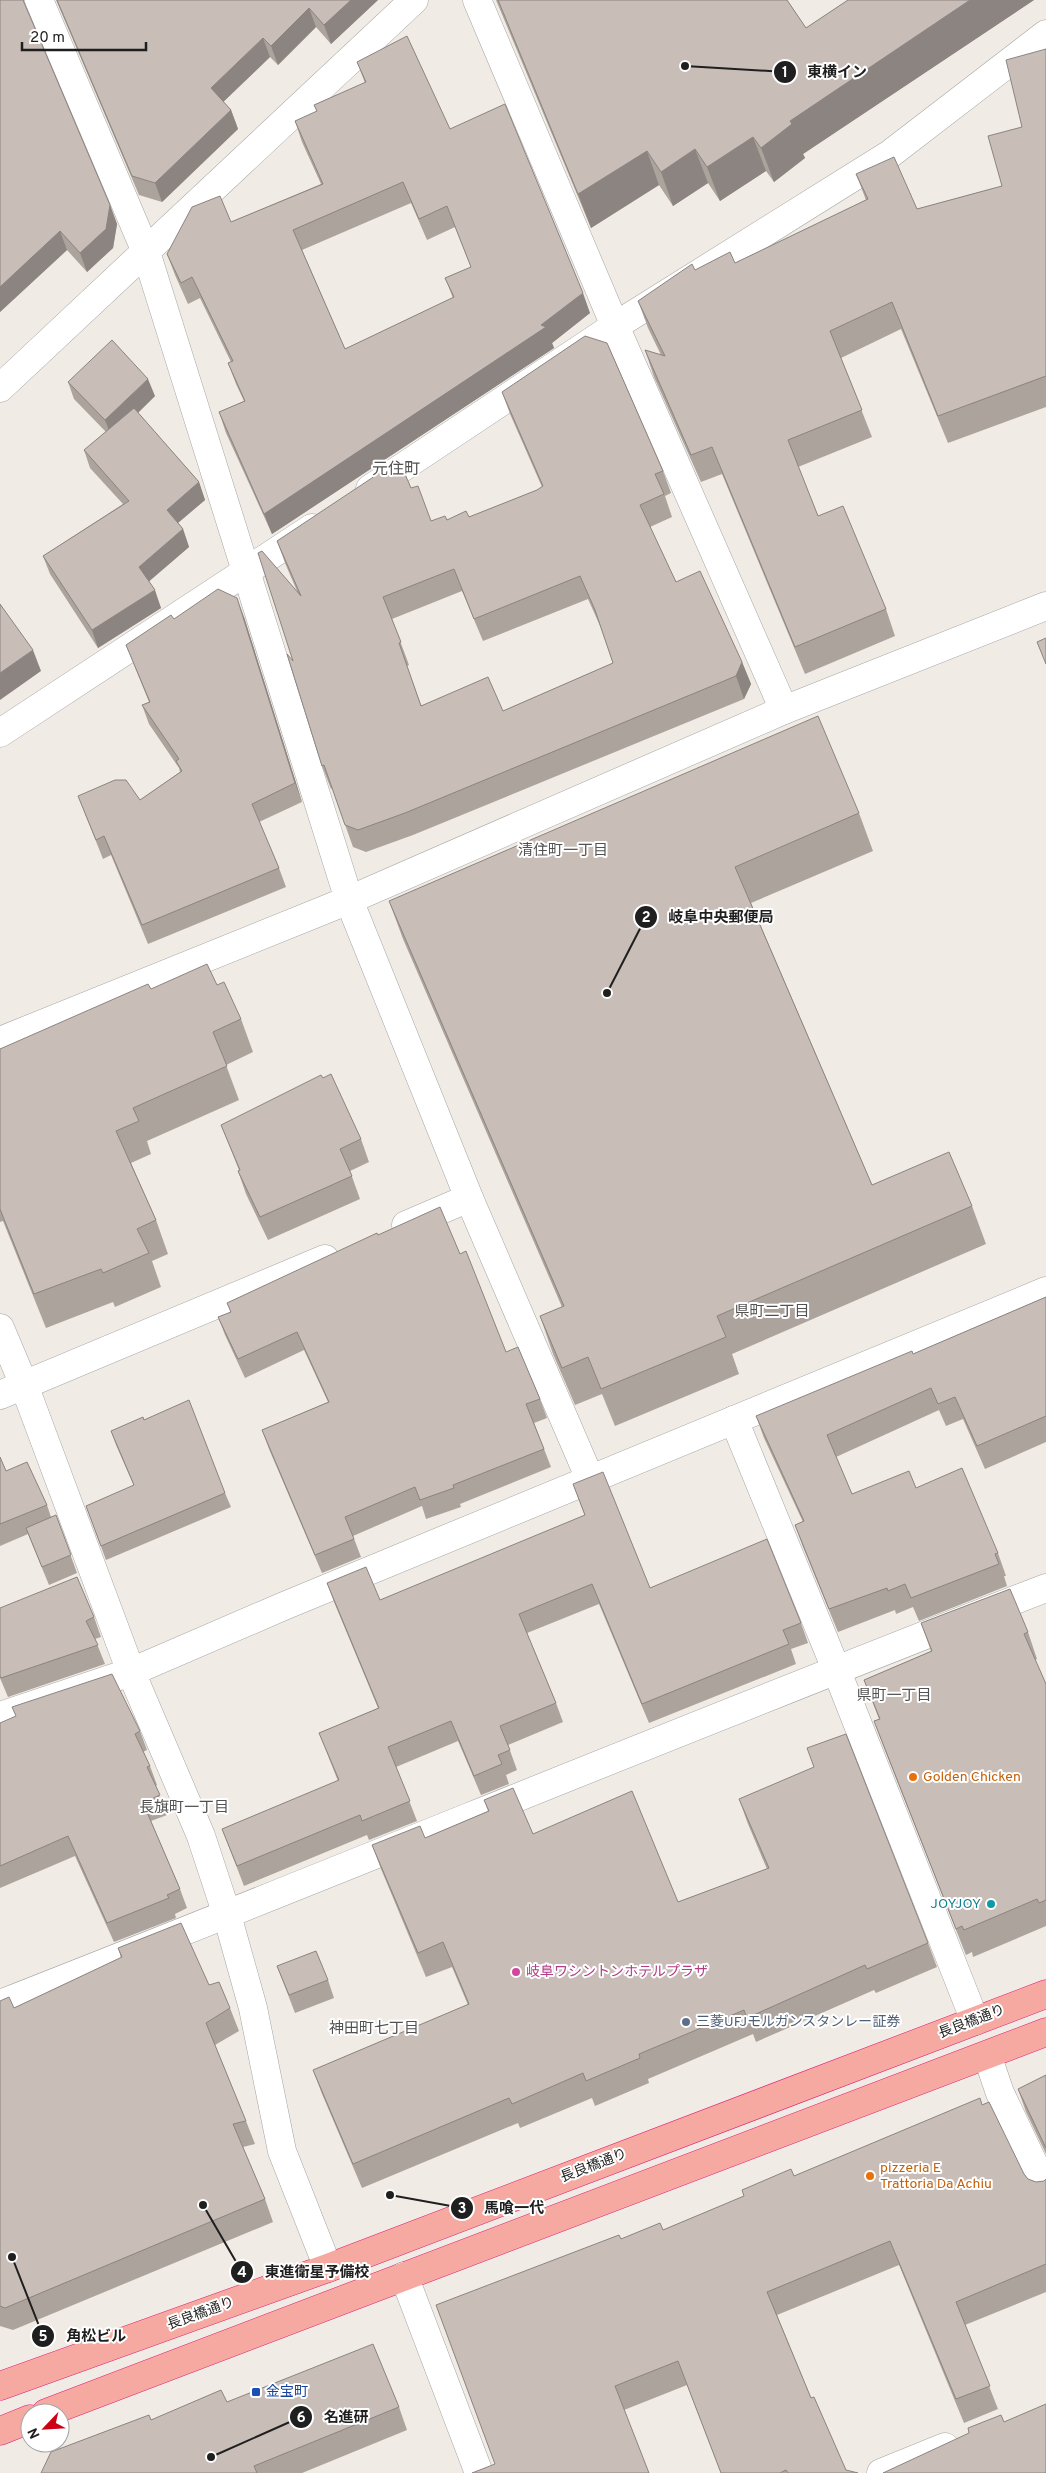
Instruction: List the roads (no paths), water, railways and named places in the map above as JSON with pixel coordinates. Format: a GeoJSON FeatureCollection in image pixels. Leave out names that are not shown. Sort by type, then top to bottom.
{"type":"FeatureCollection","features":[{"type":"Feature","properties":{"kind":"highway","name":"長良橋通り"},"geometry":{"type":"LineString","coordinates":[[0,2386],[328,2268],[1046,1994]]}},
{"type":"Feature","properties":{"kind":"highway"},"geometry":{"type":"LineString","coordinates":[[70,2404],[1046,2032]]}},
{"type":"Feature","properties":{"kind":"highway"},"geometry":{"type":"LineString","coordinates":[[0,2431],[20,2423]]}},
{"type":"Feature","properties":{"kind":"street"},"geometry":{"type":"LineString","coordinates":[[39,0],[146,252],[349,900],[469,1198],[590,1479]]}},
{"type":"Feature","properties":{"kind":"street"},"geometry":{"type":"LineString","coordinates":[[0,388],[414,0]]}},
{"type":"Feature","properties":{"kind":"street"},"geometry":{"type":"LineString","coordinates":[[477,0],[615,326],[784,710]]}},
{"type":"Feature","properties":{"kind":"street"},"geometry":{"type":"LineString","coordinates":[[0,733],[615,326],[890,154],[1046,34]]}},
{"type":"Feature","properties":{"kind":"street"},"geometry":{"type":"LineString","coordinates":[[0,1041],[349,900],[784,710],[1046,606]]}},
{"type":"Feature","properties":{"kind":"street"},"geometry":{"type":"LineString","coordinates":[[378,1236],[469,1198]]}},
{"type":"Feature","properties":{"kind":"street"},"geometry":{"type":"LineString","coordinates":[[12,1390],[351,1248]]}},
{"type":"Feature","properties":{"kind":"street"},"geometry":{"type":"LineString","coordinates":[[0,1716],[131,1672],[590,1479],[1046,1292]]}},
{"type":"Feature","properties":{"kind":"street"},"geometry":{"type":"LineString","coordinates":[[0,1328],[12,1390],[201,1836],[227,1915],[253,2008],[282,2151],[328,2268]]}},
{"type":"Feature","properties":{"kind":"street"},"geometry":{"type":"LineString","coordinates":[[734,1420],[836,1669],[974,2021]]}},
{"type":"Feature","properties":{"kind":"street"},"geometry":{"type":"LineString","coordinates":[[0,2004],[227,1915],[836,1669],[1046,1588]]}},
{"type":"Feature","properties":{"kind":"street"},"geometry":{"type":"LineString","coordinates":[[987,2055],[1000,2093],[1046,2190]]}},
{"type":"Feature","properties":{"kind":"street"},"geometry":{"type":"LineString","coordinates":[[404,2276],[479,2473]]}},
{"type":"Feature","properties":{"kind":"street"},"geometry":{"type":"LineString","coordinates":[[890,2471],[965,2439]]}},
{"type":"Feature","properties":{"kind":"place","name":"東横イン"},"geometry":{"type":"Point","coordinates":[685,66]}},
{"type":"Feature","properties":{"kind":"place","name":"岐阜中央郵便局"},"geometry":{"type":"Point","coordinates":[607,993]}},
{"type":"Feature","properties":{"kind":"place","name":"Golden Chicken"},"geometry":{"type":"Point","coordinates":[913,1777]}},
{"type":"Feature","properties":{"kind":"place","name":"JOYJOY"},"geometry":{"type":"Point","coordinates":[991,1904]}},
{"type":"Feature","properties":{"kind":"place","name":"岐阜ワシントンホテルプラザ"},"geometry":{"type":"Point","coordinates":[516,1972]}},
{"type":"Feature","properties":{"kind":"place","name":"三菱UFJモルガンスタンレー証券"},"geometry":{"type":"Point","coordinates":[686,2022]}},
{"type":"Feature","properties":{"kind":"place","name":"pizzeria E Trattoria Da Achiu"},"geometry":{"type":"Point","coordinates":[870,2176]}},
{"type":"Feature","properties":{"kind":"place","name":"馬喰一代"},"geometry":{"type":"Point","coordinates":[390,2195]}},
{"type":"Feature","properties":{"kind":"place","name":"東進衛星予備校"},"geometry":{"type":"Point","coordinates":[203,2205]}},
{"type":"Feature","properties":{"kind":"place","name":"角松ビル"},"geometry":{"type":"Point","coordinates":[12,2257]}},
{"type":"Feature","properties":{"kind":"place","name":"金宝町"},"geometry":{"type":"Point","coordinates":[256,2392]}},
{"type":"Feature","properties":{"kind":"place","name":"名進研"},"geometry":{"type":"Point","coordinates":[211,2457]}},
{"type":"Feature","properties":{"kind":"district","name":"元住町"},"geometry":{"type":"Point","coordinates":[396,470]}},
{"type":"Feature","properties":{"kind":"district","name":"清住町一丁目"},"geometry":{"type":"Point","coordinates":[563,851]}},
{"type":"Feature","properties":{"kind":"district","name":"県町二丁目"},"geometry":{"type":"Point","coordinates":[772,1312]}},
{"type":"Feature","properties":{"kind":"district","name":"県町一丁目"},"geometry":{"type":"Point","coordinates":[894,1696]}},
{"type":"Feature","properties":{"kind":"district","name":"長旗町一丁目"},"geometry":{"type":"Point","coordinates":[184,1808]}},
{"type":"Feature","properties":{"kind":"district","name":"神田町七丁目"},"geometry":{"type":"Point","coordinates":[374,2029]}}]}
